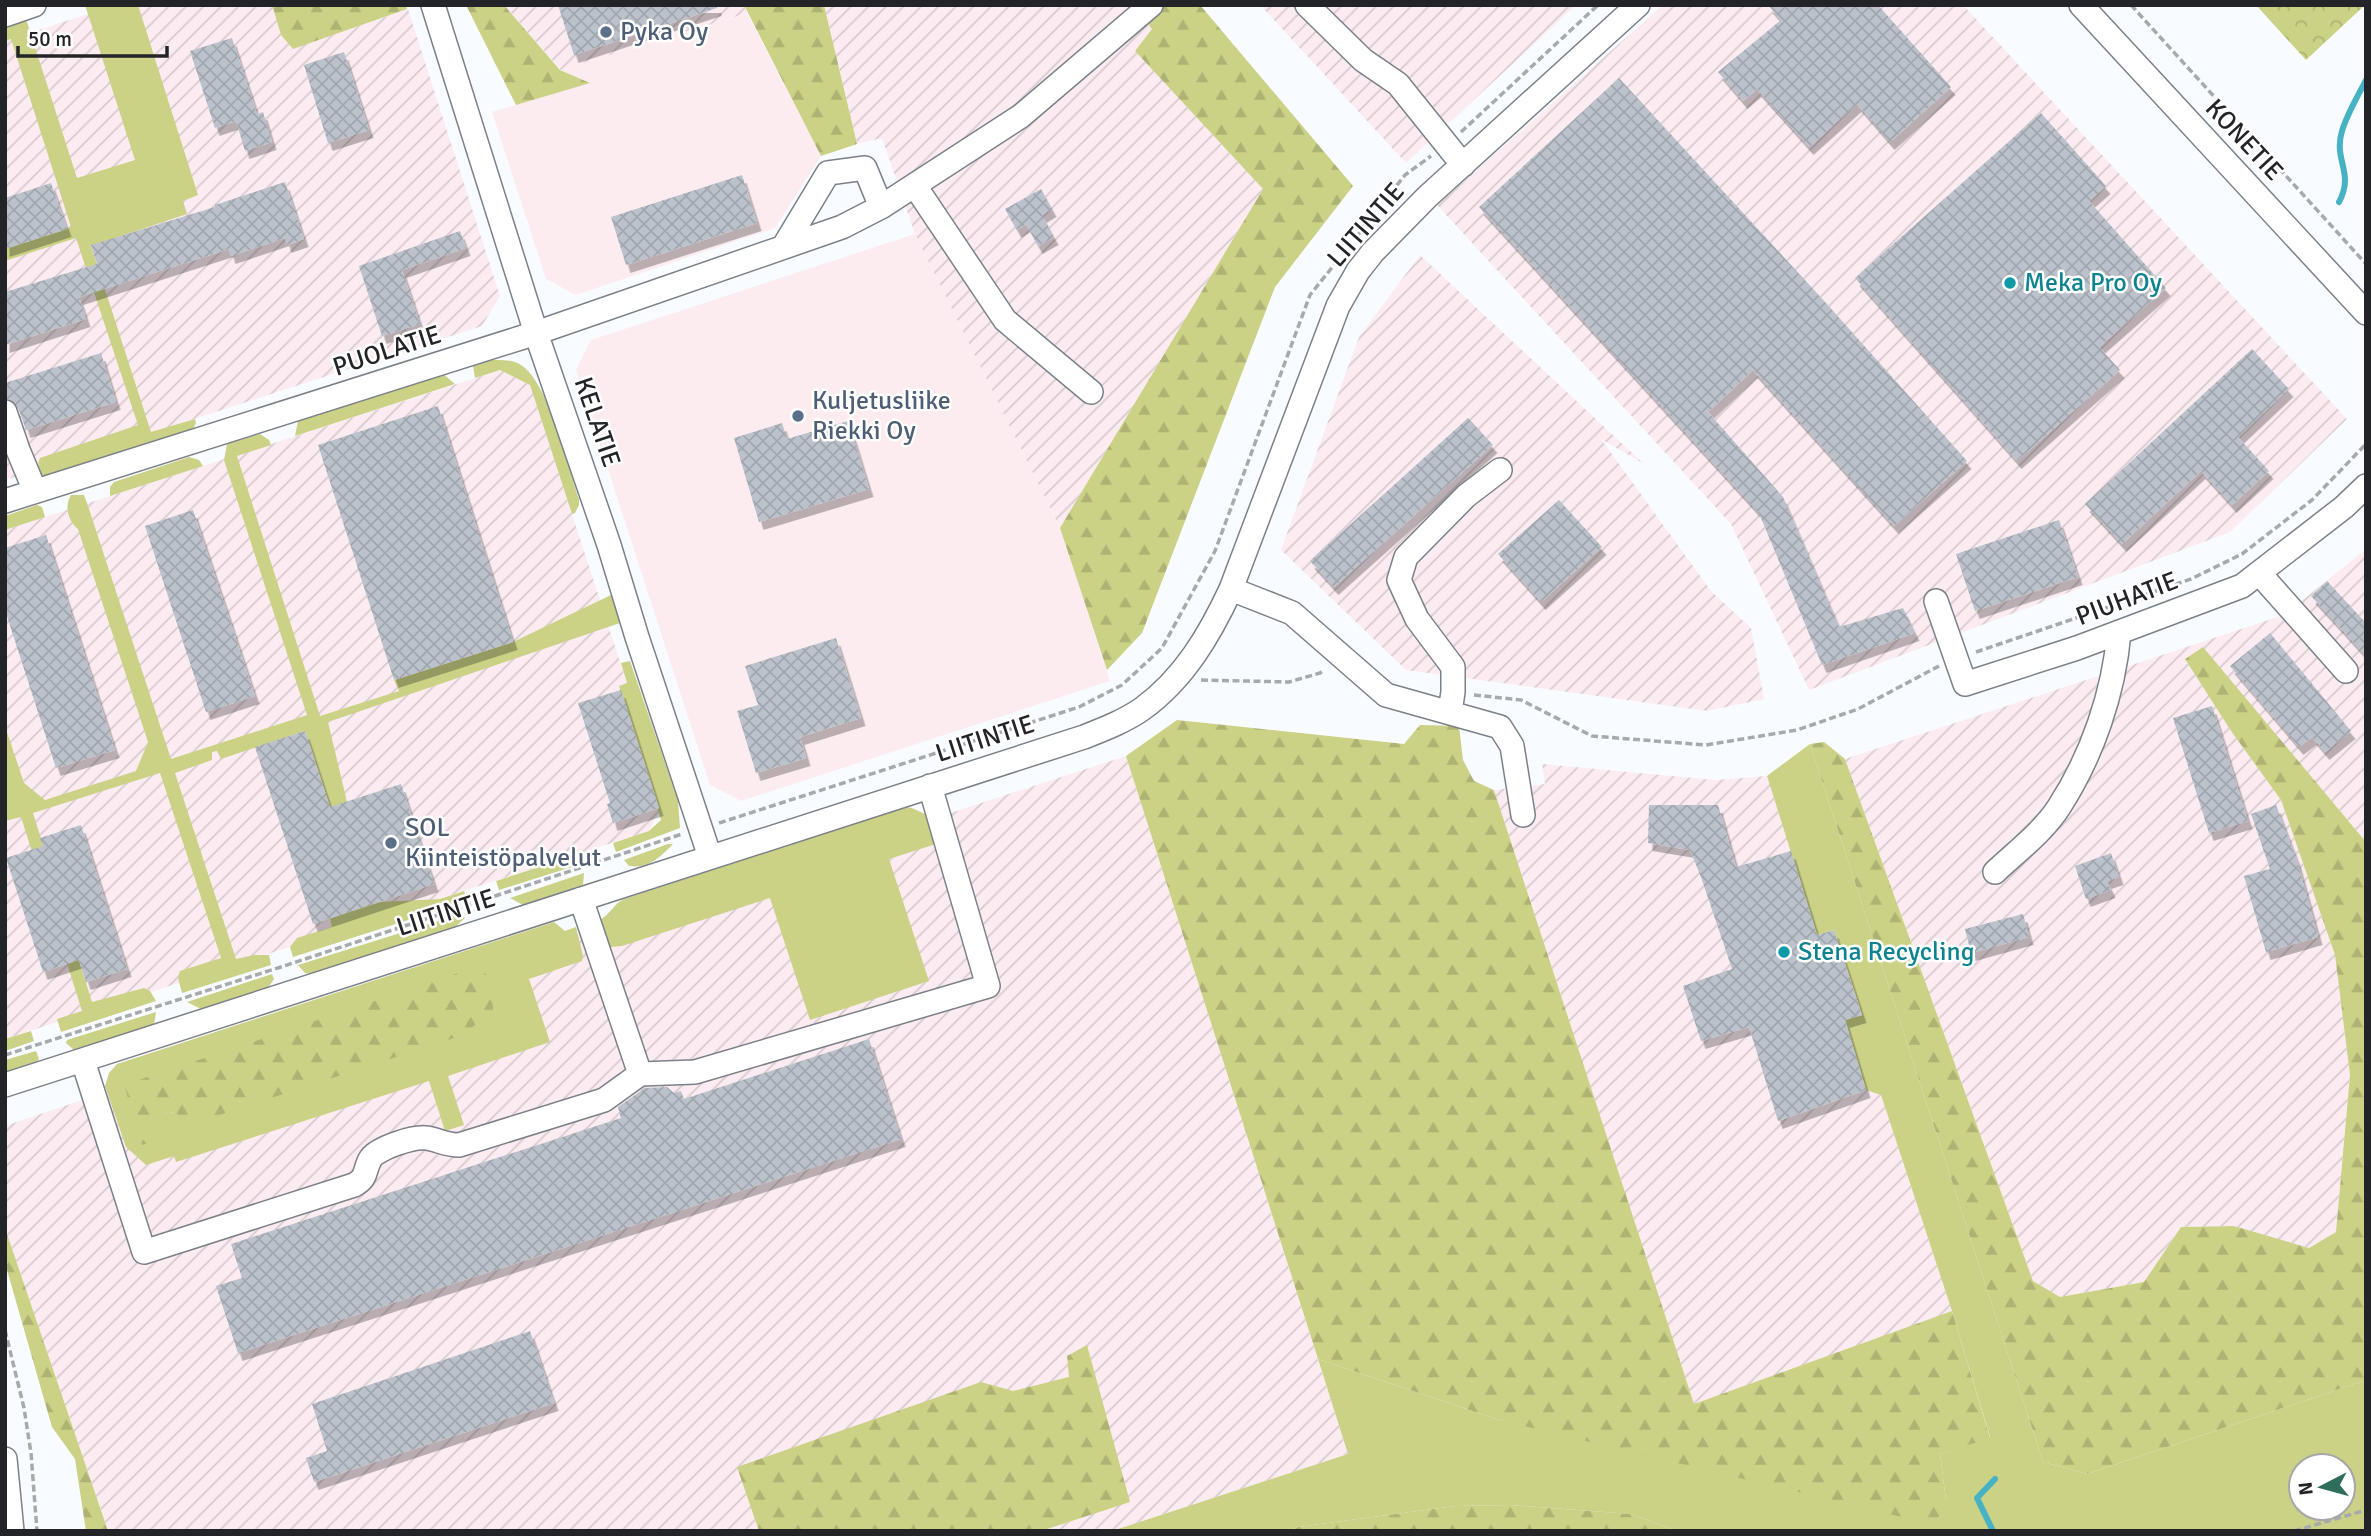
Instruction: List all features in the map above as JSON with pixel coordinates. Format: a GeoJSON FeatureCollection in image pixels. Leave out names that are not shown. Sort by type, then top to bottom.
{"type":"FeatureCollection","features":[{"type":"Feature","properties":{"kind":"street"},"geometry":{"type":"LineString","coordinates":[[5,15],[34,5]]}},
{"type":"Feature","properties":{"kind":"street","name":"KELATIE"},"geometry":{"type":"LineString","coordinates":[[433,5],[536,333],[610,545],[640,649],[710,857]]}},
{"type":"Feature","properties":{"kind":"street","name":"PUOLATIE"},"geometry":{"type":"LineString","coordinates":[[5,501],[536,333],[842,227],[915,186],[1021,116],[1151,5]]}},
{"type":"Feature","properties":{"kind":"street"},"geometry":{"type":"LineString","coordinates":[[1307,5],[1363,60],[1398,85],[1463,165]]}},
{"type":"Feature","properties":{"kind":"street","name":"KONETIE"},"geometry":{"type":"LineString","coordinates":[[2081,5],[2366,313]]}},
{"type":"Feature","properties":{"kind":"street","name":"LIITINTIE"},"geometry":{"type":"LineString","coordinates":[[5,1085],[1084,737],[1142,709],[1185,667],[1215,623],[1231,589],[1339,306],[1358,271],[1427,197],[1635,6]]}},
{"type":"Feature","properties":{"kind":"street"},"geometry":{"type":"LineString","coordinates":[[783,246],[828,173],[865,167],[881,207]]}},
{"type":"Feature","properties":{"kind":"street"},"geometry":{"type":"LineString","coordinates":[[915,186],[1005,320],[1091,392]]}},
{"type":"Feature","properties":{"kind":"street"},"geometry":{"type":"LineString","coordinates":[[5,412],[35,491]]}},
{"type":"Feature","properties":{"kind":"street"},"geometry":{"type":"LineString","coordinates":[[1451,702],[1452,667],[1417,619],[1399,580],[1406,557],[1466,496],[1500,470]]}},
{"type":"Feature","properties":{"kind":"street","name":"PIUHATIE"},"geometry":{"type":"LineString","coordinates":[[1936,601],[1965,684],[2119,632],[2242,586],[2344,507],[2366,486]]}},
{"type":"Feature","properties":{"kind":"street"},"geometry":{"type":"LineString","coordinates":[[2259,573],[2346,671]]}},
{"type":"Feature","properties":{"kind":"street"},"geometry":{"type":"LineString","coordinates":[[1231,589],[1292,613],[1386,695],[1451,702],[1500,727],[1512,746],[1523,815]]}},
{"type":"Feature","properties":{"kind":"street"},"geometry":{"type":"LineString","coordinates":[[1995,872],[2031,839],[2058,808],[2093,742],[2117,662],[2119,632]]}},
{"type":"Feature","properties":{"kind":"street"},"geometry":{"type":"LineString","coordinates":[[83,1061],[144,1252],[354,1185],[364,1178],[369,1160],[378,1151],[423,1138],[459,1145],[604,1100],[640,1074],[695,1072],[988,986],[930,786]]}},
{"type":"Feature","properties":{"kind":"street"},"geometry":{"type":"LineString","coordinates":[[581,898],[640,1074]]}},
{"type":"Feature","properties":{"kind":"street"},"geometry":{"type":"LineString","coordinates":[[5,1459],[12,1531]]}},
{"type":"Feature","properties":{"kind":"path"},"geometry":{"type":"LineString","coordinates":[[1353,240],[1405,175],[1447,144],[1598,5]]}},
{"type":"Feature","properties":{"kind":"path"},"geometry":{"type":"LineString","coordinates":[[2131,5],[2366,264]]}},
{"type":"Feature","properties":{"kind":"path"},"geometry":{"type":"LineString","coordinates":[[5,1055],[1079,707],[1104,696],[1122,685],[1162,648],[1216,551],[1310,295],[1345,251]]}},
{"type":"Feature","properties":{"kind":"path"},"geometry":{"type":"LineString","coordinates":[[1451,702],[1521,700],[1592,736],[1706,745],[1797,730],[1858,709],[1957,658],[2191,579],[2242,554],[2312,500],[2366,444]]}},
{"type":"Feature","properties":{"kind":"path"},"geometry":{"type":"LineString","coordinates":[[1162,648],[1199,680],[1289,682],[1320,673],[1339,656]]}},
{"type":"Feature","properties":{"kind":"path"},"geometry":{"type":"LineString","coordinates":[[5,1330],[24,1408],[31,1453],[37,1531]]}},
{"type":"Feature","properties":{"kind":"path"},"geometry":{"type":"LineString","coordinates":[[2294,1531],[2366,1510]]}},
{"type":"Feature","properties":{"kind":"shaded area"},"geometry":{"type":"Polygon","coordinates":[[[115,5],[272,5],[281,35],[293,48],[408,9],[500,296],[482,326],[5,480],[5,41],[115,5]]]}},
{"type":"Feature","properties":{"kind":"shaded area"},"geometry":{"type":"Polygon","coordinates":[[[504,5],[744,5],[747,13],[561,70],[504,5]]]}},
{"type":"Feature","properties":{"kind":"shaded area"},"geometry":{"type":"Polygon","coordinates":[[[824,5],[1132,5],[1153,29],[1135,51],[1263,189],[1060,528],[915,234],[882,138],[857,144],[824,5]]]}},
{"type":"Feature","properties":{"kind":"shaded area"},"geometry":{"type":"Polygon","coordinates":[[[1260,5],[1576,5],[1406,163],[1260,5]]]}},
{"type":"Feature","properties":{"kind":"shaded area"},"geometry":{"type":"Polygon","coordinates":[[[1663,5],[1963,5],[2347,419],[2230,532],[1809,690],[1731,524],[1437,205],[1663,5]]]}},
{"type":"Feature","properties":{"kind":"shaded area"},"geometry":{"type":"Polygon","coordinates":[[[747,13],[821,156],[775,228],[576,295],[546,279],[492,112],[589,83],[561,70],[747,13]]]}},
{"type":"Feature","properties":{"kind":"shaded area"},"geometry":{"type":"Polygon","coordinates":[[[915,234],[1060,528],[1110,681],[741,801],[710,785],[576,370],[591,340],[915,234]],[[835,638],[746,666],[758,705],[737,712],[756,773],[806,758],[800,737],[860,718],[835,638]]]}},
{"type":"Feature","properties":{"kind":"shaded area"},"geometry":{"type":"Polygon","coordinates":[[[1420,255],[1644,464],[1601,439],[1711,591],[1751,628],[1764,699],[1707,711],[1406,670],[1281,550],[1359,337],[1420,255]]]}},
{"type":"Feature","properties":{"kind":"shaded area"},"geometry":{"type":"Polygon","coordinates":[[[500,370],[530,385],[665,800],[649,831],[5,1039],[5,530],[500,370]]]}},
{"type":"Feature","properties":{"kind":"shaded area"},"geometry":{"type":"Polygon","coordinates":[[[2366,549],[2366,842],[2203,648],[2185,659],[2231,731],[2281,800],[2335,955],[2350,1075],[2336,1232],[2309,1248],[2234,1226],[2181,1227],[2144,1282],[2060,1297],[2033,1281],[1845,759],[2284,615],[2366,549]]]}},
{"type":"Feature","properties":{"kind":"shaded area"},"geometry":{"type":"Polygon","coordinates":[[[1126,756],[1348,1454],[1112,1531],[108,1531],[5,1228],[5,1126],[479,966],[1126,756]]]}},
{"type":"Feature","properties":{"kind":"shaded area"},"geometry":{"type":"Polygon","coordinates":[[[1542,764],[1715,780],[1767,776],[1818,935],[1834,930],[1862,1015],[1846,1020],[1881,1095],[1952,1311],[1694,1405],[1494,790],[1545,784],[1542,764]]]}},
{"type":"Feature","properties":{"kind":"green space"},"geometry":{"type":"Polygon","coordinates":[[[85,5],[138,5],[198,195],[183,201],[187,214],[91,246],[151,432],[195,419],[196,423],[191,433],[47,480],[39,470],[40,458],[138,425],[76,238],[5,261],[5,249],[71,227],[11,39],[5,41],[5,25],[26,19],[77,178],[135,160],[85,5]]]}},
{"type":"Feature","properties":{"kind":"green space"},"geometry":{"type":"Polygon","coordinates":[[[272,5],[406,5],[407,9],[293,49],[281,35],[272,5]]]}},
{"type":"Feature","properties":{"kind":"green space"},"geometry":{"type":"Polygon","coordinates":[[[466,5],[504,5],[560,70],[590,83],[516,105],[466,5]]]}},
{"type":"Feature","properties":{"kind":"green space"},"geometry":{"type":"Polygon","coordinates":[[[744,5],[824,5],[857,144],[821,156],[744,5]]]}},
{"type":"Feature","properties":{"kind":"green space"},"geometry":{"type":"Polygon","coordinates":[[[1132,5],[1200,5],[1353,186],[1275,287],[1142,633],[1107,670],[1060,528],[1263,189],[1135,51],[1152,29],[1132,5]]]}},
{"type":"Feature","properties":{"kind":"green space"},"geometry":{"type":"Polygon","coordinates":[[[2256,5],[2365,5],[2306,60],[2256,5]]]}},
{"type":"Feature","properties":{"kind":"green space"},"geometry":{"type":"Polygon","coordinates":[[[489,360],[510,361],[521,365],[540,389],[556,426],[579,499],[575,513],[572,514],[530,385],[500,370],[475,378],[473,366],[489,360]]]}},
{"type":"Feature","properties":{"kind":"green space"},"geometry":{"type":"Polygon","coordinates":[[[443,374],[455,384],[295,436],[298,421],[443,374]]]}},
{"type":"Feature","properties":{"kind":"green space"},"geometry":{"type":"Polygon","coordinates":[[[260,434],[269,440],[271,445],[237,456],[320,716],[399,691],[394,680],[513,642],[611,595],[620,623],[328,722],[347,802],[380,902],[440,899],[464,891],[467,901],[293,957],[290,947],[297,938],[332,927],[330,918],[363,907],[305,731],[221,759],[217,751],[212,752],[212,760],[175,773],[236,959],[269,955],[271,965],[182,993],[178,978],[180,971],[221,958],[160,773],[33,813],[92,1002],[144,988],[150,991],[156,1001],[61,1032],[57,1019],[82,1011],[21,817],[5,821],[5,726],[24,783],[45,800],[136,771],[148,742],[78,529],[70,518],[69,499],[71,495],[84,495],[171,759],[307,715],[224,460],[227,444],[260,434]]]}},
{"type":"Feature","properties":{"kind":"green space"},"geometry":{"type":"Polygon","coordinates":[[[189,457],[199,460],[203,466],[110,496],[110,487],[114,482],[189,457]]]}},
{"type":"Feature","properties":{"kind":"green space"},"geometry":{"type":"Polygon","coordinates":[[[37,505],[42,507],[45,517],[5,530],[5,516],[37,505]]]}},
{"type":"Feature","properties":{"kind":"green space"},"geometry":{"type":"Polygon","coordinates":[[[2203,647],[2366,842],[2366,1380],[2087,1474],[2043,1462],[1810,744],[1824,742],[1845,759],[2033,1281],[2060,1297],[2144,1282],[2181,1227],[2234,1226],[2309,1248],[2336,1232],[2350,1075],[2335,955],[2281,800],[2231,731],[2185,659],[2203,647]]]}},
{"type":"Feature","properties":{"kind":"green space"},"geometry":{"type":"Polygon","coordinates":[[[630,661],[678,801],[680,828],[616,852],[613,843],[649,831],[661,820],[619,686],[627,683],[621,663],[630,661]]]}},
{"type":"Feature","properties":{"kind":"green space"},"geometry":{"type":"Polygon","coordinates":[[[1177,720],[1404,744],[1420,725],[1459,726],[1463,760],[1474,781],[1494,790],[1694,1404],[1952,1311],[1990,1438],[1940,1454],[1946,1500],[1935,1525],[1499,1420],[1318,1359],[1126,756],[1177,720]]]}},
{"type":"Feature","properties":{"kind":"green space"},"geometry":{"type":"Polygon","coordinates":[[[1810,744],[2043,1462],[2087,1474],[2366,1380],[2366,1531],[1677,1531],[1631,1514],[1510,1505],[1455,1506],[1298,1527],[1286,1531],[1112,1531],[1348,1454],[1318,1359],[1499,1420],[1946,1500],[1940,1454],[1990,1437],[1881,1095],[1866,1090],[1845,1020],[1862,1015],[1834,930],[1817,935],[1767,776],[1810,744]]]}},
{"type":"Feature","properties":{"kind":"green space"},"geometry":{"type":"Polygon","coordinates":[[[904,807],[925,814],[936,844],[889,859],[929,981],[810,1020],[770,898],[622,946],[611,947],[606,944],[600,920],[624,899],[904,807]]]}},
{"type":"Feature","properties":{"kind":"green space"},"geometry":{"type":"Polygon","coordinates":[[[673,844],[648,864],[629,866],[624,860],[673,844]]]}},
{"type":"Feature","properties":{"kind":"green space"},"geometry":{"type":"Polygon","coordinates":[[[579,854],[581,864],[499,890],[496,881],[579,854]]]}},
{"type":"Feature","properties":{"kind":"green space"},"geometry":{"type":"Polygon","coordinates":[[[584,873],[583,885],[523,905],[510,898],[584,873]]]}},
{"type":"Feature","properties":{"kind":"green space"},"geometry":{"type":"Polygon","coordinates":[[[461,914],[465,918],[453,929],[312,974],[305,973],[298,965],[461,914]]]}},
{"type":"Feature","properties":{"kind":"green space"},"geometry":{"type":"Polygon","coordinates":[[[554,922],[565,931],[576,927],[582,961],[529,979],[550,1042],[448,1076],[464,1125],[445,1131],[429,1081],[176,1162],[174,1156],[146,1165],[126,1147],[105,1086],[109,1073],[117,1064],[554,922]],[[462,1035],[152,1117],[174,1112],[462,1035]]]}},
{"type":"Feature","properties":{"kind":"green space"},"geometry":{"type":"Polygon","coordinates":[[[479,966],[491,980],[493,1010],[463,1035],[192,1124],[174,1112],[152,1117],[155,1141],[142,1145],[124,1085],[479,966]]]}},
{"type":"Feature","properties":{"kind":"green space"},"geometry":{"type":"Polygon","coordinates":[[[272,974],[274,979],[267,989],[203,1010],[187,1002],[272,974]]]}},
{"type":"Feature","properties":{"kind":"green space"},"geometry":{"type":"Polygon","coordinates":[[[156,1012],[154,1025],[75,1051],[66,1043],[67,1040],[156,1012]]]}},
{"type":"Feature","properties":{"kind":"green space"},"geometry":{"type":"Polygon","coordinates":[[[31,1031],[34,1041],[5,1051],[5,1039],[31,1031]]]}},
{"type":"Feature","properties":{"kind":"green space"},"geometry":{"type":"Polygon","coordinates":[[[36,1051],[39,1059],[36,1063],[5,1073],[5,1060],[36,1051]]]}},
{"type":"Feature","properties":{"kind":"green space"},"geometry":{"type":"Polygon","coordinates":[[[5,1228],[108,1531],[86,1531],[75,1459],[52,1427],[5,1263],[5,1228]]]}},
{"type":"Feature","properties":{"kind":"green space"},"geometry":{"type":"Polygon","coordinates":[[[1087,1345],[1130,1502],[1041,1531],[759,1531],[737,1467],[981,1382],[1013,1391],[1069,1377],[1067,1356],[1087,1345]]]}},
{"type":"Feature","properties":{"kind":"green space"},"geometry":{"type":"Polygon","coordinates":[[[1510,1505],[1631,1514],[1677,1531],[1286,1531],[1298,1527],[1455,1506],[1510,1505]]]}},
{"type":"Feature","properties":{"kind":"building","name":"Pyka Oy"},"geometry":{"type":"Polygon","coordinates":[[[558,5],[717,5],[717,8],[574,55],[558,5]]]}},
{"type":"Feature","properties":{"kind":"building"},"geometry":{"type":"Polygon","coordinates":[[[1768,5],[1878,5],[1951,87],[1890,142],[1857,104],[1809,147],[1757,89],[1743,101],[1718,72],[1781,20],[1768,5]]]}},
{"type":"Feature","properties":{"kind":"building"},"geometry":{"type":"Polygon","coordinates":[[[232,38],[257,114],[263,112],[272,142],[245,151],[236,121],[215,128],[190,51],[232,38]]]}},
{"type":"Feature","properties":{"kind":"building"},"geometry":{"type":"Polygon","coordinates":[[[344,52],[369,130],[328,143],[304,65],[344,52]]]}},
{"type":"Feature","properties":{"kind":"building"},"geometry":{"type":"Polygon","coordinates":[[[1619,78],[1967,461],[1894,526],[1753,370],[1708,412],[1783,497],[1839,627],[1903,608],[1915,633],[1822,665],[1759,513],[1479,207],[1619,78]]]}},
{"type":"Feature","properties":{"kind":"building","name":"Meka Pro Oy"},"geometry":{"type":"Polygon","coordinates":[[[2041,113],[2106,186],[2089,201],[2166,288],[2099,347],[2120,370],[2017,461],[1855,278],[2041,113]]]}},
{"type":"Feature","properties":{"kind":"building"},"geometry":{"type":"Polygon","coordinates":[[[742,175],[757,223],[626,265],[611,217],[742,175]]]}},
{"type":"Feature","properties":{"kind":"building"},"geometry":{"type":"Polygon","coordinates":[[[285,182],[304,239],[287,245],[285,238],[231,256],[229,249],[79,297],[86,319],[5,345],[5,292],[97,264],[91,245],[215,207],[285,182]]]}},
{"type":"Feature","properties":{"kind":"building"},"geometry":{"type":"Polygon","coordinates":[[[51,183],[67,229],[5,249],[5,198],[51,183]]]}},
{"type":"Feature","properties":{"kind":"building"},"geometry":{"type":"Polygon","coordinates":[[[1041,189],[1052,209],[1042,215],[1054,237],[1038,246],[1026,224],[1017,230],[1005,209],[1041,189]]]}},
{"type":"Feature","properties":{"kind":"building"},"geometry":{"type":"Polygon","coordinates":[[[460,231],[466,248],[402,270],[420,324],[382,336],[359,266],[460,231]]]}},
{"type":"Feature","properties":{"kind":"building"},"geometry":{"type":"Polygon","coordinates":[[[2252,349],[2289,389],[2238,437],[2269,471],[2232,505],[2201,471],[2122,544],[2085,504],[2252,349]]]}},
{"type":"Feature","properties":{"kind":"building"},"geometry":{"type":"Polygon","coordinates":[[[101,353],[116,402],[26,430],[18,407],[14,401],[5,398],[5,383],[101,353]]]}},
{"type":"Feature","properties":{"kind":"building"},"geometry":{"type":"Polygon","coordinates":[[[438,406],[513,642],[394,680],[318,445],[438,406]]]}},
{"type":"Feature","properties":{"kind":"building"},"geometry":{"type":"Polygon","coordinates":[[[1468,418],[1493,445],[1334,587],[1310,561],[1468,418]]]}},
{"type":"Feature","properties":{"kind":"building"},"geometry":{"type":"Polygon","coordinates":[[[848,421],[869,489],[759,522],[734,438],[782,423],[787,439],[848,421]]]}},
{"type":"Feature","properties":{"kind":"building"},"geometry":{"type":"Polygon","coordinates":[[[1559,500],[1602,547],[1541,602],[1498,554],[1559,500]]]}},
{"type":"Feature","properties":{"kind":"building"},"geometry":{"type":"Polygon","coordinates":[[[193,510],[255,696],[206,712],[145,526],[193,510]]]}},
{"type":"Feature","properties":{"kind":"building"},"geometry":{"type":"Polygon","coordinates":[[[2059,520],[2078,577],[1975,611],[1956,554],[2059,520]]]}},
{"type":"Feature","properties":{"kind":"building"},"geometry":{"type":"Polygon","coordinates":[[[46,535],[115,750],[56,768],[5,610],[5,548],[46,535]]]}},
{"type":"Feature","properties":{"kind":"building"},"geometry":{"type":"Polygon","coordinates":[[[2327,581],[2366,623],[2366,656],[2311,596],[2327,581]]]}},
{"type":"Feature","properties":{"kind":"building"},"geometry":{"type":"Polygon","coordinates":[[[2270,633],[2351,731],[2325,752],[2312,737],[2299,747],[2230,666],[2270,633]]]}},
{"type":"Feature","properties":{"kind":"building"},"geometry":{"type":"Polygon","coordinates":[[[836,638],[861,718],[800,737],[806,758],[756,773],[737,711],[758,705],[745,666],[836,638]]]}},
{"type":"Feature","properties":{"kind":"building"},"geometry":{"type":"Polygon","coordinates":[[[621,690],[659,808],[613,823],[607,804],[610,803],[578,703],[621,690]]]}},
{"type":"Feature","properties":{"kind":"building"},"geometry":{"type":"Polygon","coordinates":[[[2212,706],[2248,821],[2209,833],[2173,718],[2212,706]]]}},
{"type":"Feature","properties":{"kind":"building"},"geometry":{"type":"Polygon","coordinates":[[[305,731],[330,807],[401,784],[434,884],[313,924],[255,747],[305,731]]]}},
{"type":"Feature","properties":{"kind":"building","name":"Stena Recycling"},"geometry":{"type":"Polygon","coordinates":[[[1649,805],[1718,805],[1736,867],[1791,851],[1817,935],[1834,930],[1862,1015],[1845,1020],[1866,1090],[1778,1121],[1749,1027],[1701,1041],[1683,986],[1732,969],[1690,850],[1648,843],[1649,805]]]}},
{"type":"Feature","properties":{"kind":"building"},"geometry":{"type":"Polygon","coordinates":[[[2276,805],[2297,861],[2318,937],[2266,952],[2244,876],[2270,869],[2251,814],[2276,805]]]}},
{"type":"Feature","properties":{"kind":"building"},"geometry":{"type":"Polygon","coordinates":[[[81,825],[127,969],[86,982],[79,960],[43,972],[6,858],[43,846],[40,838],[81,825]]]}},
{"type":"Feature","properties":{"kind":"building"},"geometry":{"type":"Polygon","coordinates":[[[2111,853],[2119,877],[2107,881],[2111,890],[2086,899],[2075,866],[2111,853]]]}},
{"type":"Feature","properties":{"kind":"building"},"geometry":{"type":"Polygon","coordinates":[[[2023,914],[2029,937],[1971,953],[1965,929],[2023,914]]]}},
{"type":"Feature","properties":{"kind":"building"},"geometry":{"type":"Polygon","coordinates":[[[869,1039],[901,1139],[238,1353],[216,1286],[242,1278],[231,1244],[621,1118],[618,1107],[645,1088],[667,1087],[674,1093],[681,1091],[684,1099],[869,1039]]]}},
{"type":"Feature","properties":{"kind":"building"},"geometry":{"type":"Polygon","coordinates":[[[530,1331],[554,1403],[314,1482],[306,1458],[327,1451],[312,1404],[530,1331]]]}},
{"type":"Feature","properties":{"kind":"waterway"},"geometry":{"type":"LineString","coordinates":[[2339,202],[2345,182],[2340,151],[2342,131],[2366,80]]}},
{"type":"Feature","properties":{"kind":"waterway"},"geometry":{"type":"LineString","coordinates":[[1993,1531],[1977,1498],[1995,1479]]}},
{"type":"Feature","properties":{"kind":"place","name":"Pyka Oy"},"geometry":{"type":"Point","coordinates":[606,32]}},
{"type":"Feature","properties":{"kind":"place","name":"Meka Pro Oy"},"geometry":{"type":"Point","coordinates":[2010,283]}},
{"type":"Feature","properties":{"kind":"place","name":"Kuljetusliike Riekki Oy"},"geometry":{"type":"Point","coordinates":[798,416]}},
{"type":"Feature","properties":{"kind":"place","name":"SOL Kiinteistöpalvelut"},"geometry":{"type":"Point","coordinates":[391,843]}},
{"type":"Feature","properties":{"kind":"place","name":"Stena Recycling"},"geometry":{"type":"Point","coordinates":[1784,952]}}]}
